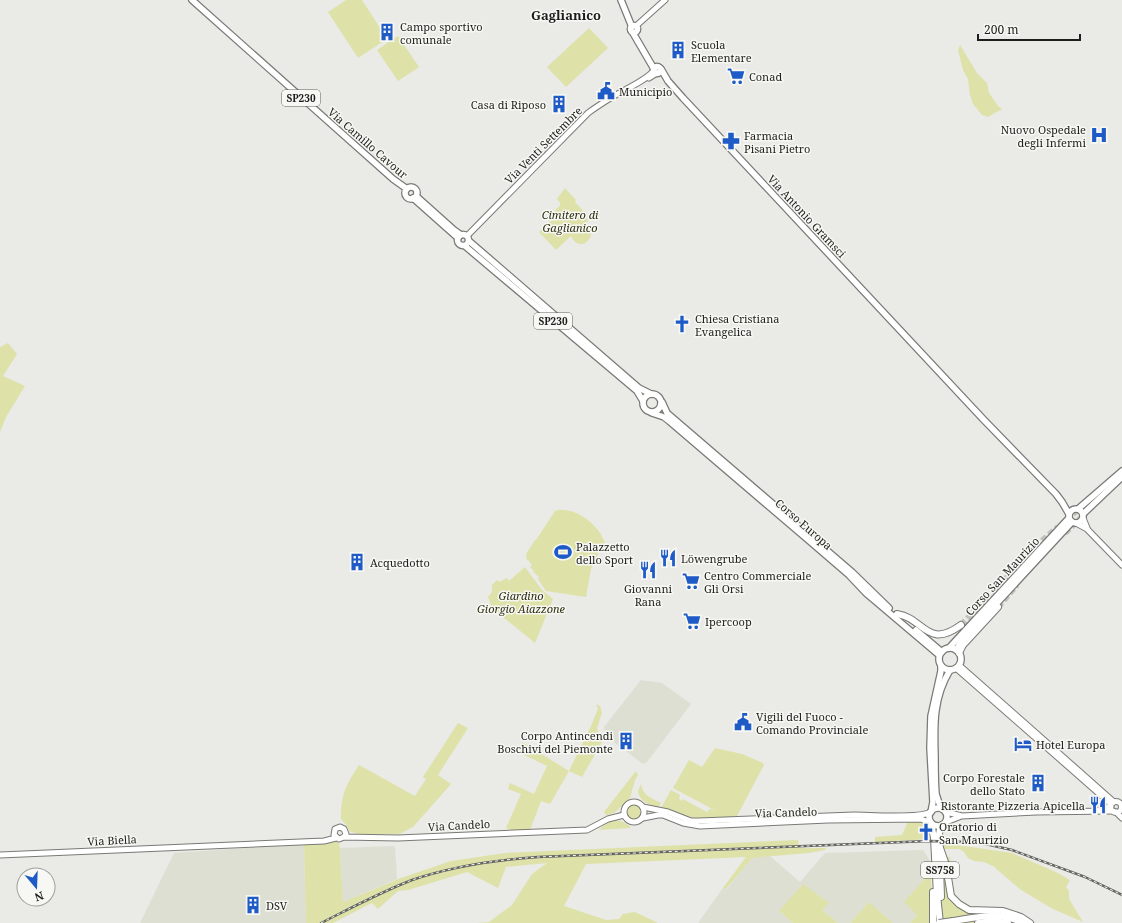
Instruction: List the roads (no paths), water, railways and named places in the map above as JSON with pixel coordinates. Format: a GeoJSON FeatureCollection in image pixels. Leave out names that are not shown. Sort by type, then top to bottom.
{"type":"FeatureCollection","features":[{"type":"Feature","properties":{"kind":"highway"},"geometry":{"type":"LineString","coordinates":[[958,652],[998,607]]}},
{"type":"Feature","properties":{"kind":"highway"},"geometry":{"type":"LineString","coordinates":[[897,614],[904,615],[928,632],[938,634],[948,633],[961,625]]}},
{"type":"Feature","properties":{"kind":"highway","name":"SS758"},"geometry":{"type":"LineString","coordinates":[[931,823],[934,838],[935,872],[940,921]]}},
{"type":"Feature","properties":{"kind":"highway","name":"SS758"},"geometry":{"type":"LineString","coordinates":[[940,921],[941,895],[939,844],[940,829],[946,823]]}},
{"type":"Feature","properties":{"kind":"highway"},"geometry":{"type":"LineString","coordinates":[[939,844],[946,865],[952,896],[958,904],[969,910],[1003,911],[1021,917],[1030,923]]}},
{"type":"Feature","properties":{"kind":"highway"},"geometry":{"type":"LineString","coordinates":[[932,923],[935,872]]}},
{"type":"Feature","properties":{"kind":"highway"},"geometry":{"type":"LineString","coordinates":[[940,921],[953,921],[988,915],[998,915],[1023,923]]}},
{"type":"Feature","properties":{"kind":"highway"},"geometry":{"type":"LineString","coordinates":[[978,923],[993,921],[1008,923]]}},
{"type":"Feature","properties":{"kind":"main road","name":"Via Camillo Cavour"},"geometry":{"type":"LineString","coordinates":[[192,0],[393,179],[407,189]]}},
{"type":"Feature","properties":{"kind":"main road","name":"Via Antonio Gramsci"},"geometry":{"type":"LineString","coordinates":[[621,0],[634,28],[657,70],[1062,502]]}},
{"type":"Feature","properties":{"kind":"main road","name":"Via Camillo Cavour"},"geometry":{"type":"LineString","coordinates":[[407,189],[410,187],[417,190],[415,197]]}},
{"type":"Feature","properties":{"kind":"main road","name":"Via Camillo Cavour"},"geometry":{"type":"LineString","coordinates":[[407,189],[405,192],[406,196],[409,198],[415,197],[454,230],[637,392],[642,396],[651,394]]}},
{"type":"Feature","properties":{"kind":"main road"},"geometry":{"type":"LineString","coordinates":[[651,394],[659,397],[662,402],[662,405],[658,411],[652,413],[645,409],[642,396],[651,394]]}},
{"type":"Feature","properties":{"kind":"main road","name":"Corso Europa"},"geometry":{"type":"LineString","coordinates":[[662,402],[667,413],[852,572],[940,654]]}},
{"type":"Feature","properties":{"kind":"main road","name":"Corso Europa"},"geometry":{"type":"LineString","coordinates":[[652,413],[664,417],[674,425],[849,575],[867,594],[940,654]]}},
{"type":"Feature","properties":{"kind":"main road"},"geometry":{"type":"LineString","coordinates":[[1071,519],[1071,511],[1076,509],[1122,472]]}},
{"type":"Feature","properties":{"kind":"main road"},"geometry":{"type":"LineString","coordinates":[[1062,502],[1071,519],[1080,522],[1083,516],[1122,478]]}},
{"type":"Feature","properties":{"kind":"main road"},"geometry":{"type":"LineString","coordinates":[[1062,502],[1076,509],[1083,516]]}},
{"type":"Feature","properties":{"kind":"main road","name":"Corso San Maurizio"},"geometry":{"type":"LineString","coordinates":[[949,648],[1071,519]]}},
{"type":"Feature","properties":{"kind":"main road","name":"Corso San Maurizio"},"geometry":{"type":"LineString","coordinates":[[958,652],[961,642],[1071,519]]}},
{"type":"Feature","properties":{"kind":"main road"},"geometry":{"type":"LineString","coordinates":[[931,812],[933,802],[930,716],[942,671],[939,663],[940,654],[949,648],[958,652],[961,659],[942,683],[938,696],[934,729],[936,794],[939,803],[945,811]]}},
{"type":"Feature","properties":{"kind":"main road"},"geometry":{"type":"LineString","coordinates":[[941,666],[955,668]]}},
{"type":"Feature","properties":{"kind":"main road"},"geometry":{"type":"LineString","coordinates":[[931,812],[937,808],[945,811]]}},
{"type":"Feature","properties":{"kind":"main road","name":"SS758"},"geometry":{"type":"LineString","coordinates":[[945,811],[947,817],[946,823]]}},
{"type":"Feature","properties":{"kind":"main road","name":"SS758"},"geometry":{"type":"LineString","coordinates":[[931,812],[929,818],[931,823]]}},
{"type":"Feature","properties":{"kind":"main road"},"geometry":{"type":"LineString","coordinates":[[931,823],[937,826],[941,826],[946,823]]}},
{"type":"Feature","properties":{"kind":"street"},"geometry":{"type":"LineString","coordinates":[[634,28],[665,0]]}},
{"type":"Feature","properties":{"kind":"street","name":"Via Venti Settembre"},"geometry":{"type":"LineString","coordinates":[[464,239],[588,113],[612,97],[645,80],[657,70]]}},
{"type":"Feature","properties":{"kind":"street"},"geometry":{"type":"LineString","coordinates":[[1083,516],[1083,521],[1087,529]]}},
{"type":"Feature","properties":{"kind":"street"},"geometry":{"type":"LineString","coordinates":[[1071,519],[1087,529],[1122,565]]}},
{"type":"Feature","properties":{"kind":"street"},"geometry":{"type":"LineString","coordinates":[[955,668],[1117,808]]}},
{"type":"Feature","properties":{"kind":"street"},"geometry":{"type":"LineString","coordinates":[[955,668],[1117,808],[1122,818]]}},
{"type":"Feature","properties":{"kind":"street"},"geometry":{"type":"LineString","coordinates":[[1098,810],[1103,803],[1103,797]]}},
{"type":"Feature","properties":{"kind":"street"},"geometry":{"type":"LineString","coordinates":[[631,802],[637,802],[644,807],[645,812],[643,818],[638,822],[628,820],[624,815],[624,809],[631,802]]}},
{"type":"Feature","properties":{"kind":"street","name":"Via Candelo"},"geometry":{"type":"LineString","coordinates":[[644,807],[668,812],[691,821],[854,815],[915,815],[931,812]]}},
{"type":"Feature","properties":{"kind":"street"},"geometry":{"type":"LineString","coordinates":[[945,811],[962,816],[1117,808]]}},
{"type":"Feature","properties":{"kind":"street","name":"Via Candelo"},"geometry":{"type":"LineString","coordinates":[[345,834],[363,838],[398,838],[586,830],[608,819],[624,815]]}},
{"type":"Feature","properties":{"kind":"street","name":"Via Candelo"},"geometry":{"type":"LineString","coordinates":[[643,818],[658,815],[687,824],[700,826],[828,820],[921,819],[931,823]]}},
{"type":"Feature","properties":{"kind":"street"},"geometry":{"type":"LineString","coordinates":[[946,823],[962,816]]}},
{"type":"Feature","properties":{"kind":"street"},"geometry":{"type":"LineString","coordinates":[[340,827],[344,829],[345,834],[339,839],[336,838],[318,841],[328,837],[336,828],[340,827]]}},
{"type":"Feature","properties":{"kind":"street"},"geometry":{"type":"LineString","coordinates":[[333,832],[336,838]]}},
{"type":"Feature","properties":{"kind":"street","name":"Via Biella"},"geometry":{"type":"LineString","coordinates":[[0,855],[318,841]]}},
{"type":"Feature","properties":{"kind":"tunnel"},"geometry":{"type":"LineString","coordinates":[[1066,520],[1082,506]]}},
{"type":"Feature","properties":{"kind":"tunnel"},"geometry":{"type":"LineString","coordinates":[[1065,533],[1086,513]]}},
{"type":"Feature","properties":{"kind":"tunnel"},"geometry":{"type":"LineString","coordinates":[[961,625],[1044,539],[1058,527]]}},
{"type":"Feature","properties":{"kind":"tunnel"},"geometry":{"type":"LineString","coordinates":[[998,607],[1017,585]]}},
{"type":"Feature","properties":{"kind":"railway"},"geometry":{"type":"LineString","coordinates":[[321,923],[377,895],[412,880],[459,867],[490,862],[538,857],[929,841],[971,842],[1012,850],[1085,877],[1122,895]]}},
{"type":"Feature","properties":{"kind":"place","name":"Campo sportivo comunale"},"geometry":{"type":"Point","coordinates":[387,32]}},
{"type":"Feature","properties":{"kind":"place","name":"Scuola Elementare"},"geometry":{"type":"Point","coordinates":[678,50]}},
{"type":"Feature","properties":{"kind":"place","name":"Conad"},"geometry":{"type":"Point","coordinates":[736,76]}},
{"type":"Feature","properties":{"kind":"place","name":"Municipio"},"geometry":{"type":"Point","coordinates":[606,91]}},
{"type":"Feature","properties":{"kind":"place","name":"Casa di Riposo"},"geometry":{"type":"Point","coordinates":[559,104]}},
{"type":"Feature","properties":{"kind":"place","name":"Nuovo Ospedale degli Infermi"},"geometry":{"type":"Point","coordinates":[1099,135]}},
{"type":"Feature","properties":{"kind":"place","name":"Farmacia Pisani Pietro"},"geometry":{"type":"Point","coordinates":[731,141]}},
{"type":"Feature","properties":{"kind":"place","name":"Chiesa Cristiana Evangelica"},"geometry":{"type":"Point","coordinates":[682,324]}},
{"type":"Feature","properties":{"kind":"place","name":"Palazzetto dello Sport"},"geometry":{"type":"Point","coordinates":[563,552]}},
{"type":"Feature","properties":{"kind":"place","name":"Löwengrube"},"geometry":{"type":"Point","coordinates":[668,558]}},
{"type":"Feature","properties":{"kind":"place","name":"Acquedotto"},"geometry":{"type":"Point","coordinates":[357,562]}},
{"type":"Feature","properties":{"kind":"place","name":"Giovanni Rana"},"geometry":{"type":"Point","coordinates":[648,570]}},
{"type":"Feature","properties":{"kind":"place","name":"Centro Commerciale Gli Orsi"},"geometry":{"type":"Point","coordinates":[691,581]}},
{"type":"Feature","properties":{"kind":"place","name":"Ipercoop"},"geometry":{"type":"Point","coordinates":[692,621]}},
{"type":"Feature","properties":{"kind":"place","name":"Vigili del Fuoco - Comando Provinciale"},"geometry":{"type":"Point","coordinates":[743,722]}},
{"type":"Feature","properties":{"kind":"place","name":"Corpo Antincendi Boschivi del Piemonte"},"geometry":{"type":"Point","coordinates":[626,741]}},
{"type":"Feature","properties":{"kind":"place","name":"Hotel Europa"},"geometry":{"type":"Point","coordinates":[1023,744]}},
{"type":"Feature","properties":{"kind":"place","name":"Corpo Forestale dello Stato"},"geometry":{"type":"Point","coordinates":[1038,783]}},
{"type":"Feature","properties":{"kind":"place","name":"Ristorante Pizzeria Apicella"},"geometry":{"type":"Point","coordinates":[1098,805]}},
{"type":"Feature","properties":{"kind":"place","name":"Oratorio di San Maurizio"},"geometry":{"type":"Point","coordinates":[926,832]}},
{"type":"Feature","properties":{"kind":"place","name":"DSV"},"geometry":{"type":"Point","coordinates":[253,905]}},
{"type":"Feature","properties":{"kind":"district","name":"Gaglianico"},"geometry":{"type":"Point","coordinates":[566,15]}},
{"type":"Feature","properties":{"kind":"park label","name":"Cimitero di Gaglianico"},"geometry":{"type":"Point","coordinates":[570,220]}},
{"type":"Feature","properties":{"kind":"park label","name":"Giardino Giorgio Aiazzone"},"geometry":{"type":"Point","coordinates":[521,601]}}]}
